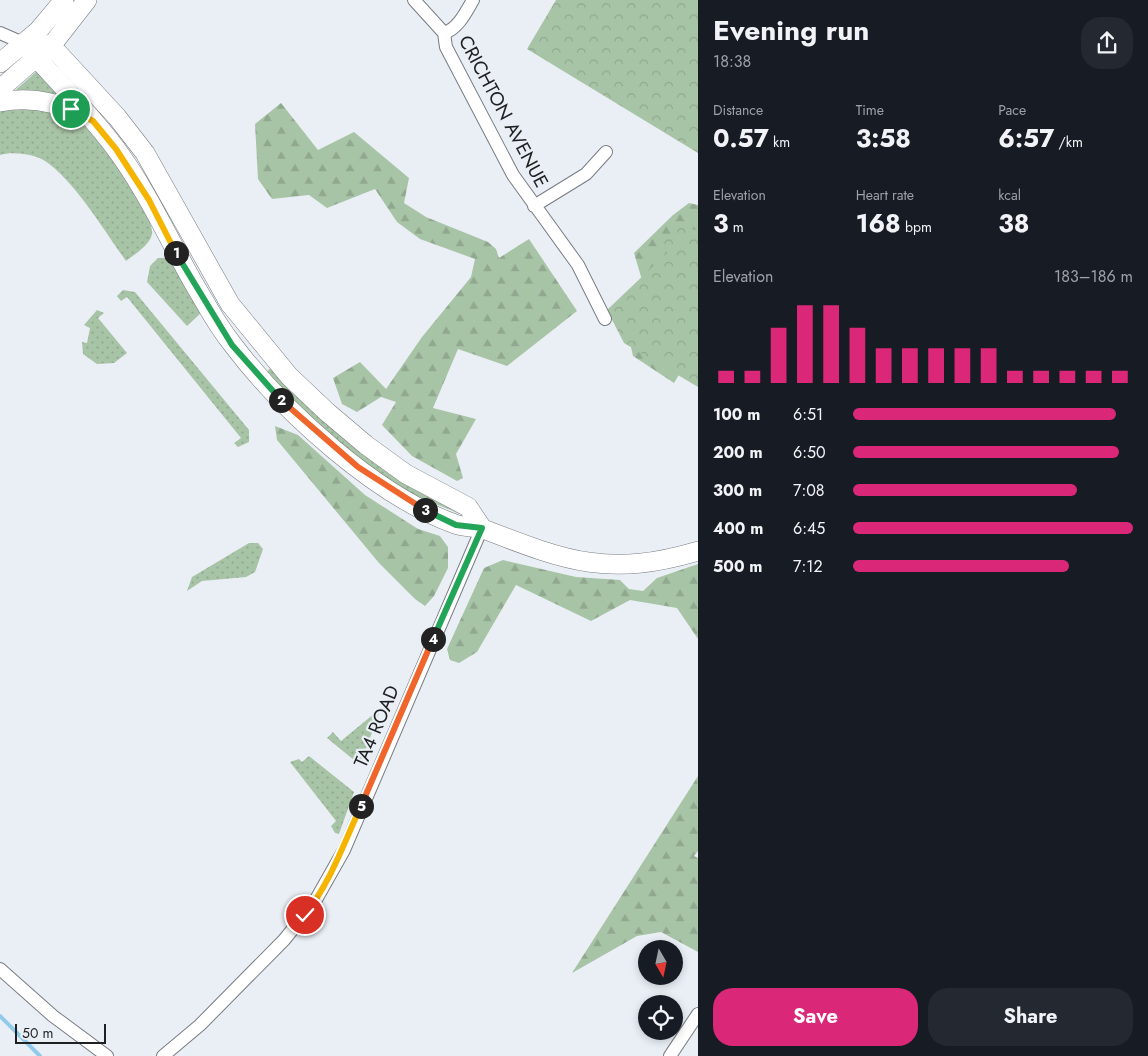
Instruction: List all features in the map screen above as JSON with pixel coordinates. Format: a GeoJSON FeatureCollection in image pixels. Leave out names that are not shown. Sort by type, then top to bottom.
{"type":"FeatureCollection","features":[{"type":"Feature","properties":{"kind":"street"},"geometry":{"type":"LineString","coordinates":[[0,63],[38,31],[64,0]]}},
{"type":"Feature","properties":{"kind":"street"},"geometry":{"type":"LineString","coordinates":[[0,89],[42,53],[87,0]]}},
{"type":"Feature","properties":{"kind":"street","name":"CRICHTON AVENUE"},"geometry":{"type":"LineString","coordinates":[[414,0],[444,33],[446,47],[513,175],[578,265],[605,319]]}},
{"type":"Feature","properties":{"kind":"street"},"geometry":{"type":"LineString","coordinates":[[444,33],[451,31],[463,17],[473,0]]}},
{"type":"Feature","properties":{"kind":"street"},"geometry":{"type":"LineString","coordinates":[[0,33],[42,53],[135,177],[159,218],[168,239],[232,345],[274,393],[341,453],[378,482],[414,504],[456,525],[482,528],[542,552],[587,563],[643,564],[698,551]]}},
{"type":"Feature","properties":{"kind":"street"},"geometry":{"type":"LineString","coordinates":[[42,53],[58,53],[117,117],[145,154],[230,304],[290,376],[327,412],[366,445],[406,474],[468,507],[482,528]]}},
{"type":"Feature","properties":{"kind":"street"},"geometry":{"type":"LineString","coordinates":[[0,102],[31,99],[55,103],[93,121]]}},
{"type":"Feature","properties":{"kind":"street"},"geometry":{"type":"LineString","coordinates":[[534,206],[586,174],[606,152]]}},
{"type":"Feature","properties":{"kind":"street","name":"TA4 ROAD"},"geometry":{"type":"LineString","coordinates":[[162,1056],[200,1025],[275,950],[305,915],[325,885],[344,850],[482,528]]}},
{"type":"Feature","properties":{"kind":"street"},"geometry":{"type":"LineString","coordinates":[[0,969],[53,1016],[107,1056]]}},
{"type":"Feature","properties":{"kind":"street"},"geometry":{"type":"LineString","coordinates":[[670,1056],[698,1014]]}},
{"type":"Feature","properties":{"kind":"green space"},"geometry":{"type":"Polygon","coordinates":[[[556,0],[698,0],[698,153],[527,49],[556,0]]]}},
{"type":"Feature","properties":{"kind":"green space"},"geometry":{"type":"Polygon","coordinates":[[[38,70],[73,103],[9,96],[38,70]]]}},
{"type":"Feature","properties":{"kind":"green space"},"geometry":{"type":"Polygon","coordinates":[[[281,103],[318,150],[354,132],[409,178],[404,203],[426,217],[488,242],[496,249],[499,258],[529,239],[577,311],[507,366],[458,349],[433,408],[476,419],[456,454],[463,478],[457,481],[412,456],[382,425],[396,402],[381,397],[357,412],[342,404],[333,378],[360,362],[386,389],[422,337],[471,277],[475,259],[420,239],[397,222],[375,189],[327,208],[309,195],[272,199],[258,179],[255,124],[281,103]]]}},
{"type":"Feature","properties":{"kind":"green space"},"geometry":{"type":"Polygon","coordinates":[[[32,104],[75,117],[108,154],[134,191],[151,224],[152,234],[145,246],[126,261],[89,208],[56,170],[45,161],[30,155],[11,153],[0,155],[0,109],[32,104]]]}},
{"type":"Feature","properties":{"kind":"green space"},"geometry":{"type":"Polygon","coordinates":[[[689,203],[698,205],[698,343],[674,383],[633,356],[628,334],[642,280],[634,253],[673,215],[689,203]]]}},
{"type":"Feature","properties":{"kind":"green space"},"geometry":{"type":"Polygon","coordinates":[[[673,222],[698,231],[698,387],[624,343],[607,310],[668,252],[661,239],[679,237],[673,222]]]}},
{"type":"Feature","properties":{"kind":"green space"},"geometry":{"type":"Polygon","coordinates":[[[158,258],[168,258],[174,262],[202,312],[187,326],[147,282],[150,266],[158,258]]]}},
{"type":"Feature","properties":{"kind":"green space"},"geometry":{"type":"Polygon","coordinates":[[[123,290],[135,292],[249,430],[249,442],[238,447],[234,443],[241,438],[127,297],[121,301],[117,296],[123,290]]]}},
{"type":"Feature","properties":{"kind":"green space"},"geometry":{"type":"Polygon","coordinates":[[[97,310],[104,313],[98,318],[127,353],[114,363],[97,364],[83,354],[82,342],[87,343],[90,328],[84,325],[97,310]]]}},
{"type":"Feature","properties":{"kind":"green space"},"geometry":{"type":"Polygon","coordinates":[[[271,367],[461,510],[459,514],[417,496],[375,471],[355,456],[336,441],[283,390],[267,372],[271,367]]]}},
{"type":"Feature","properties":{"kind":"green space"},"geometry":{"type":"Polygon","coordinates":[[[275,426],[298,435],[365,495],[418,529],[440,536],[448,547],[448,568],[434,596],[425,606],[415,599],[379,563],[277,440],[275,426]]]}},
{"type":"Feature","properties":{"kind":"green space"},"geometry":{"type":"Polygon","coordinates":[[[249,543],[258,543],[263,549],[255,572],[246,577],[202,581],[187,591],[192,577],[249,543]]]}},
{"type":"Feature","properties":{"kind":"green space"},"geometry":{"type":"Polygon","coordinates":[[[503,560],[576,577],[620,580],[629,589],[643,591],[657,578],[698,564],[698,639],[677,608],[630,600],[591,621],[516,585],[477,652],[459,663],[450,660],[447,649],[484,568],[503,560]]]}},
{"type":"Feature","properties":{"kind":"green space"},"geometry":{"type":"Polygon","coordinates":[[[381,708],[360,765],[327,738],[333,732],[341,741],[381,708]]]}},
{"type":"Feature","properties":{"kind":"green space"},"geometry":{"type":"Polygon","coordinates":[[[309,756],[354,792],[339,834],[335,833],[331,826],[336,821],[290,762],[299,759],[302,762],[309,756]]]}},
{"type":"Feature","properties":{"kind":"green space"},"geometry":{"type":"Polygon","coordinates":[[[698,776],[698,851],[694,856],[698,858],[698,952],[683,944],[683,940],[676,940],[661,932],[637,936],[572,973],[698,776]]]}},
{"type":"Feature","properties":{"kind":"waterway"},"geometry":{"type":"LineString","coordinates":[[0,1016],[40,1056]]}},
{"type":"Feature","properties":{"kind":"route"},"geometry":{"type":"LineString","coordinates":[[71,109],[93,121],[116,149],[149,200],[168,239],[232,345],[274,393],[341,453],[378,482],[414,504],[456,525],[482,528],[358,812],[344,850],[325,885],[305,915]]}}]}
